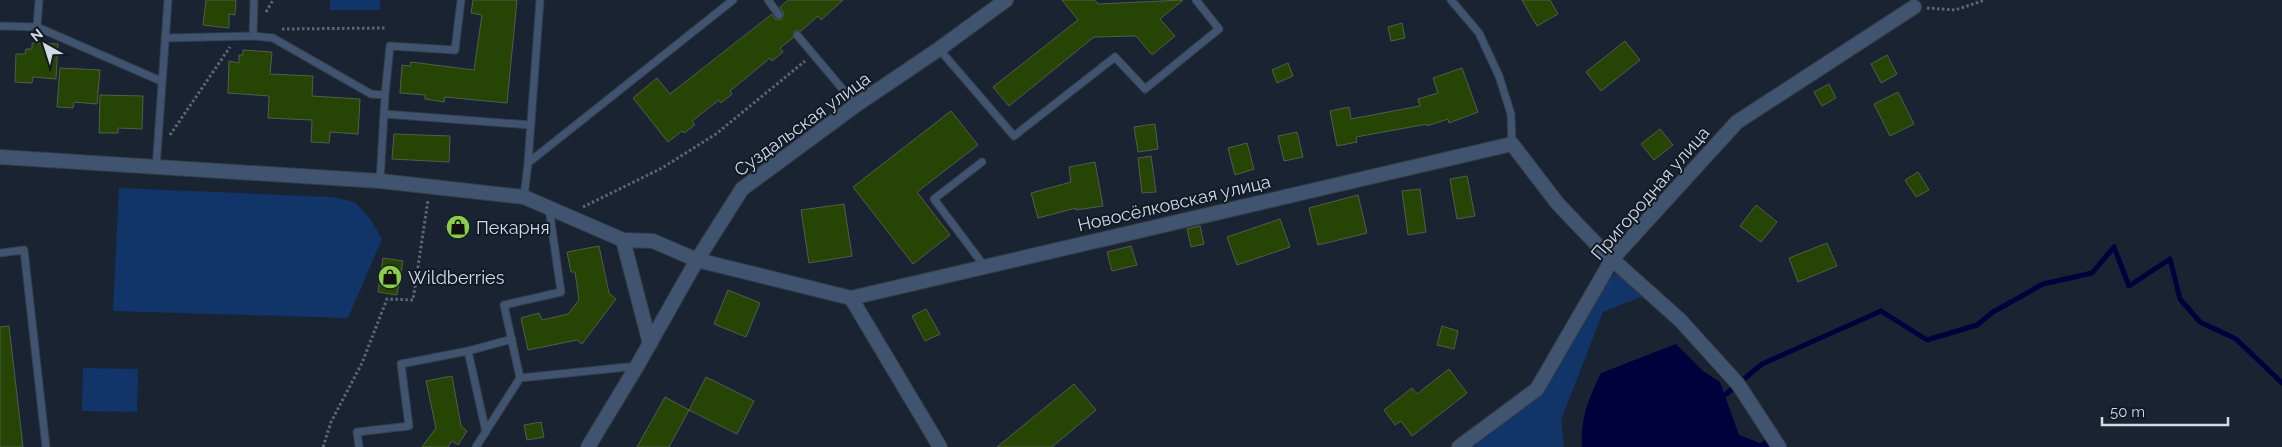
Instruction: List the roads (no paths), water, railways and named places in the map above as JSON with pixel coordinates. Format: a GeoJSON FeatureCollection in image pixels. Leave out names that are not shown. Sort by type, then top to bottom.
{"type":"FeatureCollection","features":[{"type":"Feature","properties":{"kind":"street","name":"Суздальская улица"},"geometry":{"type":"LineString","coordinates":[[588,447],[650,344],[697,260],[742,190],[856,105],[939,49],[1006,0]]}},
{"type":"Feature","properties":{"kind":"street","name":"Пригородная улица"},"geometry":{"type":"LineString","coordinates":[[1459,447],[1536,389],[1612,258],[1737,122],[1914,7]]}},
{"type":"Feature","properties":{"kind":"street"},"geometry":{"type":"LineString","coordinates":[[1512,144],[1558,204],[1612,258],[1680,320],[1738,384],[1779,447]]}},
{"type":"Feature","properties":{"kind":"street","name":"Новосёлковская улица"},"geometry":{"type":"LineString","coordinates":[[623,240],[653,241],[697,260],[851,298],[1512,144]]}},
{"type":"Feature","properties":{"kind":"street"},"geometry":{"type":"LineString","coordinates":[[0,157],[380,181],[524,197],[549,206],[623,240],[650,344]]}},
{"type":"Feature","properties":{"kind":"street"},"geometry":{"type":"LineString","coordinates":[[851,298],[940,447]]}},
{"type":"Feature","properties":{"kind":"lane"},"geometry":{"type":"LineString","coordinates":[[37,27],[39,0]]}},
{"type":"Feature","properties":{"kind":"lane"},"geometry":{"type":"LineString","coordinates":[[156,168],[168,0]]}},
{"type":"Feature","properties":{"kind":"lane"},"geometry":{"type":"LineString","coordinates":[[253,36],[254,0]]}},
{"type":"Feature","properties":{"kind":"lane"},"geometry":{"type":"LineString","coordinates":[[380,181],[390,46],[455,50],[461,0]]}},
{"type":"Feature","properties":{"kind":"lane"},"geometry":{"type":"LineString","coordinates":[[524,197],[540,0]]}},
{"type":"Feature","properties":{"kind":"lane"},"geometry":{"type":"LineString","coordinates":[[528,163],[733,0]]}},
{"type":"Feature","properties":{"kind":"lane"},"geometry":{"type":"LineString","coordinates":[[768,0],[780,15]]}},
{"type":"Feature","properties":{"kind":"lane"},"geometry":{"type":"LineString","coordinates":[[939,49],[1014,136],[1114,56],[1145,89],[1219,29],[1196,0]]}},
{"type":"Feature","properties":{"kind":"lane"},"geometry":{"type":"LineString","coordinates":[[1451,0],[1479,33],[1499,76],[1511,114],[1512,144]]}},
{"type":"Feature","properties":{"kind":"lane"},"geometry":{"type":"LineString","coordinates":[[0,26],[37,27],[161,81]]}},
{"type":"Feature","properties":{"kind":"lane"},"geometry":{"type":"LineString","coordinates":[[797,35],[856,105]]}},
{"type":"Feature","properties":{"kind":"lane"},"geometry":{"type":"LineString","coordinates":[[165,38],[253,36],[273,38],[371,94],[385,95]]}},
{"type":"Feature","properties":{"kind":"lane"},"geometry":{"type":"LineString","coordinates":[[384,114],[531,125]]}},
{"type":"Feature","properties":{"kind":"lane"},"geometry":{"type":"LineString","coordinates":[[982,162],[934,199],[985,267]]}},
{"type":"Feature","properties":{"kind":"lane"},"geometry":{"type":"LineString","coordinates":[[476,447],[520,378],[504,305],[561,292],[549,206]]}},
{"type":"Feature","properties":{"kind":"lane"},"geometry":{"type":"LineString","coordinates":[[0,253],[24,250],[46,447]]}},
{"type":"Feature","properties":{"kind":"lane"},"geometry":{"type":"LineString","coordinates":[[358,447],[357,432],[408,426],[401,364],[468,351],[512,339]]}},
{"type":"Feature","properties":{"kind":"lane"},"geometry":{"type":"LineString","coordinates":[[468,351],[486,432]]}},
{"type":"Feature","properties":{"kind":"lane"},"geometry":{"type":"LineString","coordinates":[[520,378],[637,366]]}},
{"type":"Feature","properties":{"kind":"waterway"},"geometry":{"type":"LineString","coordinates":[[1725,395],[1762,364],[1881,311],[1927,340],[1977,325],[1993,312],[2043,284],[2092,273],[2114,247],[2129,286],[2170,259],[2180,299],[2200,322],[2236,339],[2282,383]]}},
{"type":"Feature","properties":{"kind":"place","name":"Пекарня"},"geometry":{"type":"Point","coordinates":[458,227]}},
{"type":"Feature","properties":{"kind":"place","name":"Wildberries"},"geometry":{"type":"Point","coordinates":[390,277]}}]}
